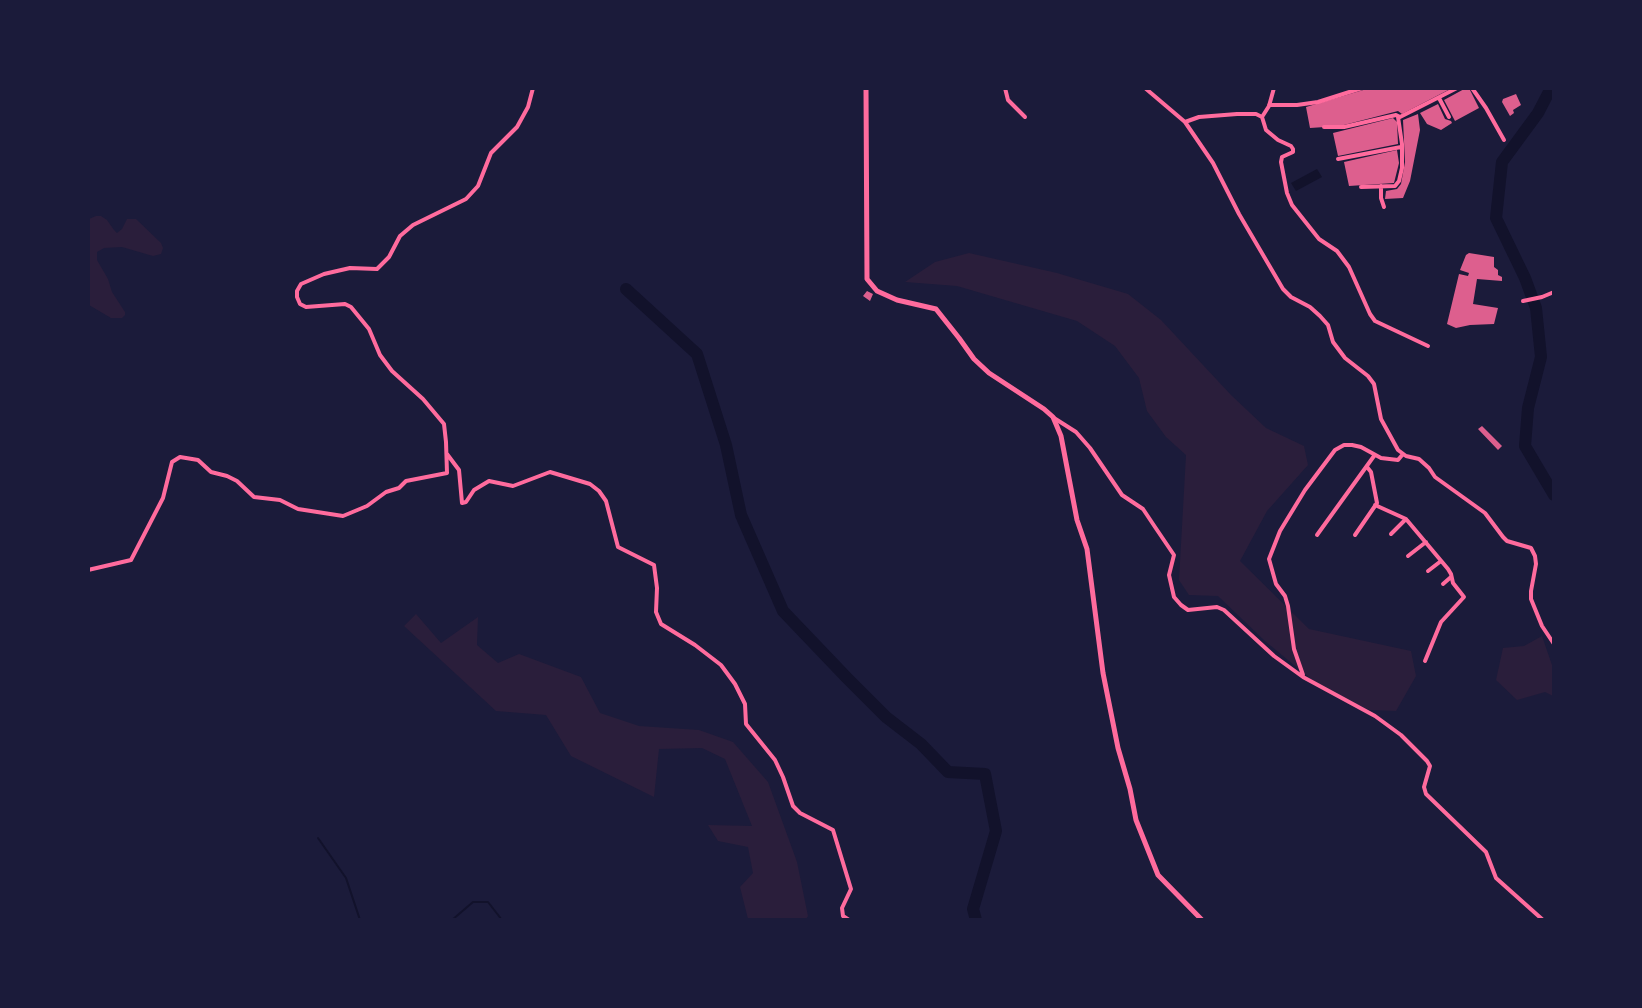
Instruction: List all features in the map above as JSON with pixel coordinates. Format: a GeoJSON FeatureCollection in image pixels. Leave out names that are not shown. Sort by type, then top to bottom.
{"type":"FeatureCollection","features":[{"type":"Feature","properties":{"kind":"street"},"geometry":{"type":"LineString","coordinates":[[88,570],[131,560],[163,498],[172,462],[180,457],[198,460],[211,472],[237,481],[254,497],[280,500],[298,509],[343,516],[367,506],[386,492],[399,488],[406,481],[447,473],[444,424],[423,399],[392,371],[380,355],[369,329],[351,306],[345,304],[306,307],[300,304],[297,291],[301,284],[324,274],[350,268],[377,268],[389,257],[400,236],[413,225],[466,199],[478,186],[490,153],[517,127],[528,107],[533,88]]}},
{"type":"Feature","properties":{"kind":"street"},"geometry":{"type":"LineString","coordinates":[[866,88],[867,279],[878,291],[897,300],[936,309],[974,359],[989,373],[1076,432],[1090,448],[1122,495],[1143,510],[1174,555],[1169,575],[1174,597],[1180,605],[1188,610],[1217,607],[1224,610],[1274,656],[1303,677],[1375,716],[1401,735],[1430,766],[1424,788],[1426,794],[1486,852],[1496,878],[1543,920]]}},
{"type":"Feature","properties":{"kind":"street"},"geometry":{"type":"LineString","coordinates":[[1005,88],[1008,100],[1025,117]]}},
{"type":"Feature","properties":{"kind":"street"},"geometry":{"type":"LineString","coordinates":[[1145,88],[1185,122],[1213,163],[1239,214],[1283,289],[1320,316],[1328,325],[1333,342],[1345,358],[1368,376],[1374,384],[1381,419],[1398,450],[1419,459],[1435,477],[1485,513],[1507,541],[1531,548],[1536,564],[1531,599],[1542,626],[1554,644]]}},
{"type":"Feature","properties":{"kind":"street"},"geometry":{"type":"LineString","coordinates":[[1262,117],[1269,105],[1274,88]]}},
{"type":"Feature","properties":{"kind":"street"},"geometry":{"type":"LineString","coordinates":[[1269,105],[1318,102],[1362,88]]}},
{"type":"Feature","properties":{"kind":"street"},"geometry":{"type":"LineString","coordinates":[[1324,127],[1344,127],[1396,115],[1400,117],[1457,88]]}},
{"type":"Feature","properties":{"kind":"street"},"geometry":{"type":"LineString","coordinates":[[1472,88],[1504,140]]}},
{"type":"Feature","properties":{"kind":"street"},"geometry":{"type":"LineString","coordinates":[[1439,98],[1449,117]]}},
{"type":"Feature","properties":{"kind":"street"},"geometry":{"type":"LineString","coordinates":[[1185,122],[1199,117],[1237,114],[1256,114],[1262,117],[1266,130],[1293,149],[1293,152],[1282,157],[1281,162],[1287,193],[1292,205],[1318,239],[1337,251],[1350,267],[1375,321],[1428,346]]}},
{"type":"Feature","properties":{"kind":"street"},"geometry":{"type":"LineString","coordinates":[[1361,187],[1395,186],[1398,181],[1402,168],[1398,116]]}},
{"type":"Feature","properties":{"kind":"street"},"geometry":{"type":"LineString","coordinates":[[1338,159],[1401,147]]}},
{"type":"Feature","properties":{"kind":"street"},"geometry":{"type":"LineString","coordinates":[[1381,186],[1384,207]]}},
{"type":"Feature","properties":{"kind":"street"},"geometry":{"type":"LineString","coordinates":[[1522,301],[1554,292]]}},
{"type":"Feature","properties":{"kind":"street"},"geometry":{"type":"LineString","coordinates":[[1053,417],[1061,436],[1077,520],[1087,549],[1103,673],[1136,820],[1158,875],[1202,920]]}},
{"type":"Feature","properties":{"kind":"street"},"geometry":{"type":"LineString","coordinates":[[1303,677],[1294,649],[1288,606],[1271,571],[1269,559],[1280,531],[1305,490],[1335,450],[1344,445],[1352,445],[1374,456],[1398,460],[1403,454]]}},
{"type":"Feature","properties":{"kind":"street"},"geometry":{"type":"LineString","coordinates":[[447,454],[459,470],[462,503],[466,502],[474,490],[489,481],[513,486],[550,472],[590,484],[599,491],[606,501],[618,547],[654,566],[657,588],[656,612],[660,624],[695,645],[721,665],[735,684],[745,704],[746,724],[775,760],[793,806],[800,813],[833,831],[851,889],[842,908],[843,916],[849,920]]}},
{"type":"Feature","properties":{"kind":"street"},"geometry":{"type":"LineString","coordinates":[[1317,535],[1374,456]]}},
{"type":"Feature","properties":{"kind":"street"},"geometry":{"type":"LineString","coordinates":[[1355,535],[1377,502],[1371,472],[1367,466]]}},
{"type":"Feature","properties":{"kind":"street"},"geometry":{"type":"LineString","coordinates":[[1375,505],[1406,519],[1451,573],[1453,583],[1464,597],[1441,622],[1425,661]]}},
{"type":"Feature","properties":{"kind":"street"},"geometry":{"type":"LineString","coordinates":[[1392,534],[1406,519]]}},
{"type":"Feature","properties":{"kind":"street"},"geometry":{"type":"LineString","coordinates":[[1408,556],[1426,542]]}},
{"type":"Feature","properties":{"kind":"street"},"geometry":{"type":"LineString","coordinates":[[1428,572],[1441,561]]}},
{"type":"Feature","properties":{"kind":"street"},"geometry":{"type":"LineString","coordinates":[[1443,584],[1451,576]]}},
{"type":"Feature","properties":{"kind":"shaded area"},"geometry":{"type":"Polygon","coordinates":[[[1317,169],[1322,177],[1296,191],[1291,183],[1317,169]]]}},
{"type":"Feature","properties":{"kind":"shaded area"},"geometry":{"type":"Polygon","coordinates":[[[96,216],[107,220],[117,233],[127,219],[136,219],[161,243],[163,248],[161,254],[153,256],[122,247],[104,248],[97,252],[97,260],[108,279],[112,292],[125,312],[122,318],[111,318],[89,305],[89,219],[96,216]]]}},
{"type":"Feature","properties":{"kind":"shaded area"},"geometry":{"type":"Polygon","coordinates":[[[969,253],[1057,273],[1128,294],[1161,320],[1231,395],[1266,428],[1304,446],[1308,465],[1267,511],[1240,561],[1309,629],[1411,651],[1416,676],[1396,711],[1369,710],[1317,684],[1265,641],[1218,596],[1189,595],[1179,580],[1186,455],[1166,437],[1147,411],[1139,378],[1115,346],[1077,321],[957,286],[905,282],[935,262],[969,253]]]}},
{"type":"Feature","properties":{"kind":"shaded area"},"geometry":{"type":"Polygon","coordinates":[[[416,614],[441,643],[478,617],[477,645],[498,663],[519,654],[581,677],[600,713],[639,726],[699,730],[733,742],[768,782],[797,862],[808,916],[806,919],[748,919],[740,887],[753,873],[748,847],[718,841],[708,825],[752,826],[725,759],[702,748],[659,749],[654,797],[571,756],[546,715],[496,711],[404,626],[416,614]]]}},
{"type":"Feature","properties":{"kind":"shaded area"},"geometry":{"type":"Polygon","coordinates":[[[1542,636],[1553,668],[1553,696],[1545,692],[1517,700],[1496,680],[1503,648],[1524,646],[1542,636]]]}},
{"type":"Feature","properties":{"kind":"building"},"geometry":{"type":"Polygon","coordinates":[[[1370,88],[1452,88],[1402,114],[1398,111],[1340,126],[1310,128],[1306,107],[1370,88]]]}},
{"type":"Feature","properties":{"kind":"building"},"geometry":{"type":"Polygon","coordinates":[[[1469,88],[1479,108],[1455,121],[1444,100],[1469,88]]]}},
{"type":"Feature","properties":{"kind":"building"},"geometry":{"type":"Polygon","coordinates":[[[1516,94],[1521,105],[1513,110],[1514,113],[1510,116],[1502,102],[1503,99],[1516,94]]]}},
{"type":"Feature","properties":{"kind":"building"},"geometry":{"type":"Polygon","coordinates":[[[1438,104],[1445,119],[1452,123],[1441,130],[1427,124],[1420,113],[1438,104]]]}},
{"type":"Feature","properties":{"kind":"building"},"geometry":{"type":"Polygon","coordinates":[[[1418,114],[1420,130],[1410,181],[1403,198],[1385,199],[1386,191],[1397,189],[1401,184],[1405,162],[1403,120],[1418,114]]]}},
{"type":"Feature","properties":{"kind":"building"},"geometry":{"type":"Polygon","coordinates":[[[1393,118],[1397,122],[1398,144],[1338,156],[1333,133],[1393,118]]]}},
{"type":"Feature","properties":{"kind":"building"},"geometry":{"type":"Polygon","coordinates":[[[1397,150],[1399,163],[1394,183],[1349,186],[1344,162],[1397,150]]]}},
{"type":"Feature","properties":{"kind":"building"},"geometry":{"type":"Polygon","coordinates":[[[1469,253],[1494,257],[1494,267],[1498,270],[1498,275],[1502,277],[1502,281],[1477,279],[1473,304],[1498,308],[1494,324],[1456,328],[1447,324],[1459,274],[1468,276],[1469,273],[1460,270],[1469,253]]]}},
{"type":"Feature","properties":{"kind":"building"},"geometry":{"type":"Polygon","coordinates":[[[867,291],[873,294],[870,301],[863,296],[867,291]]]}},
{"type":"Feature","properties":{"kind":"building"},"geometry":{"type":"Polygon","coordinates":[[[1482,426],[1502,446],[1498,450],[1478,429],[1482,426]]]}},
{"type":"Feature","properties":{"kind":"waterway"},"geometry":{"type":"LineString","coordinates":[[1551,88],[1538,113],[1502,162],[1496,218],[1525,278],[1536,308],[1541,357],[1528,408],[1525,446],[1554,495]]}},
{"type":"Feature","properties":{"kind":"waterway"},"geometry":{"type":"LineString","coordinates":[[626,289],[697,354],[726,445],[741,515],[783,611],[886,717],[921,744],[948,772],[985,774],[996,831],[973,909],[976,920]]}},
{"type":"Feature","properties":{"kind":"waterway"},"geometry":{"type":"LineString","coordinates":[[318,838],[346,878],[360,920]]}},
{"type":"Feature","properties":{"kind":"waterway"},"geometry":{"type":"LineString","coordinates":[[452,920],[473,902],[488,902],[502,920]]}}]}
